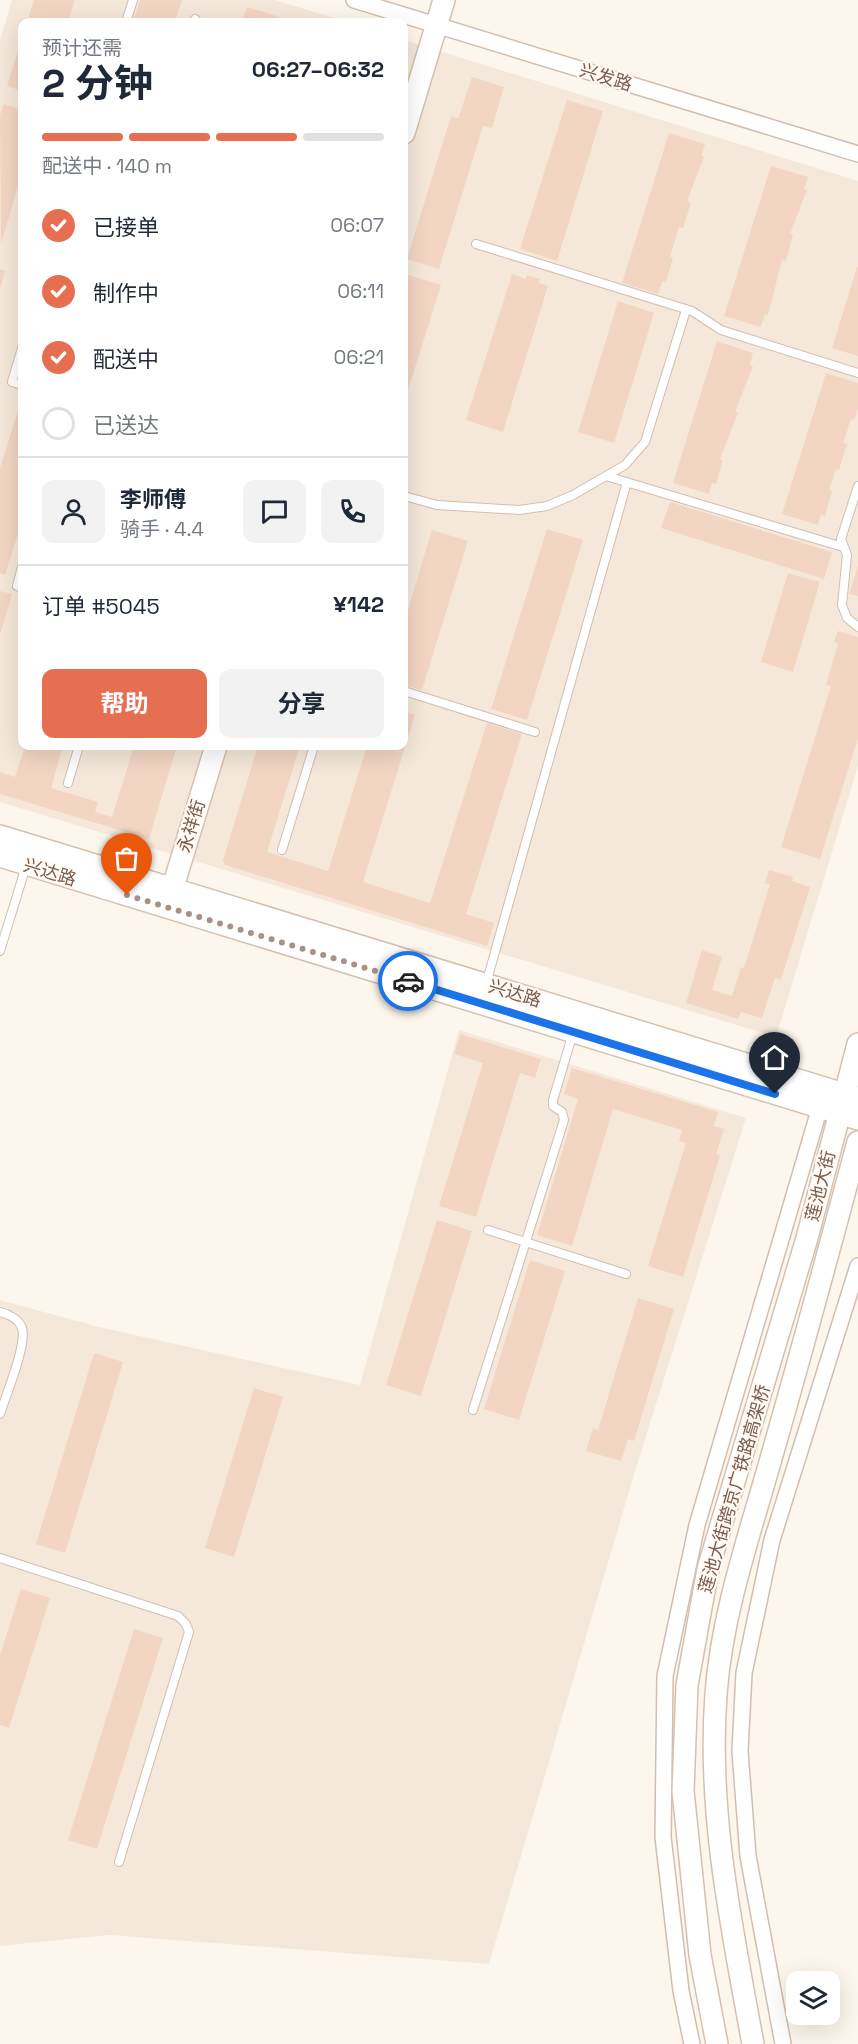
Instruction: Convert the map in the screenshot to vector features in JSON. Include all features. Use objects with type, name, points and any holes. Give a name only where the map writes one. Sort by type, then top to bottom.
[{"type":"main road","points":[[408,120],[444,0]]},
{"type":"main road","name":"永祥街","points":[[169,898],[215,750]]},
{"type":"main road","name":"兴达路","points":[[0,836],[169,898],[573,1032],[844,1106]]},
{"type":"main road","name":"兴达路","points":[[0,856],[27,865],[169,898],[486,985],[844,1106]]},
{"type":"main road","name":"莲池大街","points":[[781,1328],[844,1106],[858,1044]]},
{"type":"main road","name":"莲池大街","points":[[805,1341],[858,1142]]},
{"type":"main road","name":"莲池大街跨京广铁路高架桥","points":[[717,2044],[700,1955],[683,1791],[687,1685],[708,1569],[781,1328]]},
{"type":"main road","name":"莲池大街跨京广铁路高架桥","points":[[753,2044],[724,1891],[714,1765],[716,1693],[729,1608],[805,1341]]},
{"type":"street","name":"兴发路","points":[[354,0],[858,154]]},
{"type":"street","points":[[692,2044],[681,1991],[663,1837],[665,1676],[697,1525],[844,1106]]},
{"type":"street","points":[[783,2044],[748,1856],[740,1750],[744,1672],[772,1540],[858,1266]]},
{"type":"lane","points":[[127,18],[133,0]]},
{"type":"lane","points":[[477,244],[686,310],[721,330],[858,373]]},
{"type":"lane","points":[[408,497],[437,505],[519,510],[547,506],[573,495],[625,465],[645,442],[686,310]]},
{"type":"lane","points":[[18,362],[12,382],[18,384]]},
{"type":"lane","points":[[606,476],[843,547]]},
{"type":"lane","points":[[486,985],[627,482]]},
{"type":"lane","points":[[858,486],[842,539],[847,555],[842,605],[847,618],[858,627]]},
{"type":"lane","points":[[408,692],[535,732]]},
{"type":"lane","points":[[68,783],[78,750]]},
{"type":"lane","points":[[282,850],[313,750]]},
{"type":"lane","points":[[0,951],[27,865]]},
{"type":"lane","points":[[472,1410],[564,1120],[562,1112],[553,1106],[552,1100],[573,1032]]},
{"type":"lane","points":[[488,1230],[626,1274]]},
{"type":"lane","points":[[0,1312],[16,1320],[22,1329],[21,1345],[0,1414]]},
{"type":"lane","points":[[0,1558],[178,1616],[186,1624],[189,1632],[119,1862]]},
{"type":"shaded area","points":[[12,0],[275,0],[334,18],[18,18],[18,750],[408,750],[408,41],[858,181],[858,766],[776,1037],[0,802],[0,40]]},
{"type":"shaded area","points":[[459,1030],[746,1118],[636,1468],[489,1964],[109,1935],[0,1946],[0,1300],[99,1327],[360,1385]]},
{"type":"building","points":[[34,0],[75,0],[69,18],[28,18]]},
{"type":"building","points":[[140,0],[182,0],[176,18],[134,18]]},
{"type":"building","points":[[247,7],[283,18],[243,18]]},
{"type":"building","points":[[18,51],[18,90],[7,86]]},
{"type":"building","points":[[472,77],[504,87],[492,128],[483,126],[439,269],[408,259],[408,256],[451,116],[458,119]]},
{"type":"building","points":[[567,100],[603,111],[557,261],[520,249]]},
{"type":"building","points":[[4,104],[18,109],[18,186],[1,244],[0,115]]},
{"type":"building","points":[[669,133],[705,144],[701,156],[704,157],[687,201],[691,203],[683,228],[679,227],[670,257],[673,258],[666,282],[662,281],[658,294],[622,283]]},
{"type":"building","points":[[771,166],[808,177],[804,189],[807,190],[790,234],[793,235],[786,261],[782,260],[768,315],[765,314],[761,327],[724,316]]},
{"type":"building","points":[[858,267],[858,356],[832,348]]},
{"type":"building","points":[[0,269],[5,271],[1,286],[0,286]]},
{"type":"building","points":[[512,274],[526,279],[527,275],[540,279],[539,283],[548,286],[503,432],[466,420]]},
{"type":"building","points":[[408,275],[441,285],[408,390]]},
{"type":"building","points":[[618,301],[654,313],[614,443],[578,432]]},
{"type":"building","points":[[717,341],[753,353],[750,365],[753,366],[720,459],[723,460],[716,484],[712,483],[709,494],[673,483]]},
{"type":"building","points":[[826,373],[858,383],[858,408],[854,420],[851,419],[843,443],[847,444],[839,470],[836,469],[829,490],[832,491],[825,516],[821,515],[818,525],[782,514]]},
{"type":"building","points":[[18,411],[18,534],[5,575],[0,573],[0,468]]},
{"type":"building","points":[[670,502],[832,552],[824,579],[661,528]]},
{"type":"building","points":[[547,529],[583,540],[527,720],[491,709]]},
{"type":"building","points":[[432,530],[468,541],[422,690],[408,686],[408,610]]},
{"type":"building","points":[[858,566],[858,596],[849,594]]},
{"type":"building","points":[[788,573],[820,582],[793,672],[761,662]]},
{"type":"building","points":[[0,591],[12,594],[1,632],[0,632]]},
{"type":"building","points":[[838,631],[858,637],[858,738],[820,859],[781,847],[831,686],[826,685],[838,643],[834,642]]},
{"type":"building","points":[[408,712],[415,715],[408,737]]},
{"type":"building","points":[[487,723],[522,734],[466,914],[494,923],[487,946],[225,865],[223,860],[257,750],[299,750],[267,852],[328,871],[366,750],[404,750],[363,882],[430,903]]},
{"type":"building","points":[[24,750],[62,750],[51,788],[98,802],[95,812],[112,817],[133,750],[176,750],[149,839],[0,794],[0,772],[15,777]]},
{"type":"building","points":[[769,870],[793,877],[792,881],[810,887],[781,980],[775,978],[762,1018],[741,1012],[738,1019],[686,1003],[702,950],[722,957],[712,990],[732,996],[741,967],[744,968],[770,884],[765,883]]},
{"type":"building","points":[[460,1034],[541,1059],[535,1078],[520,1073],[476,1217],[439,1206],[483,1063],[454,1054]]},
{"type":"building","points":[[572,1068],[718,1112],[714,1126],[724,1129],[716,1154],[720,1155],[683,1277],[648,1266],[686,1143],[679,1141],[682,1130],[613,1109],[572,1246],[537,1235],[578,1099],[564,1094]]},
{"type":"building","points":[[437,1220],[472,1231],[421,1396],[386,1385]]},
{"type":"building","points":[[530,1260],[565,1271],[519,1420],[484,1409]]},
{"type":"building","points":[[638,1298],[674,1309],[634,1441],[628,1439],[621,1461],[586,1451],[593,1428],[598,1430]]},
{"type":"building","points":[[94,1353],[123,1362],[65,1553],[36,1544]]},
{"type":"building","points":[[254,1388],[283,1397],[234,1557],[205,1548]]},
{"type":"building","points":[[21,1589],[50,1598],[9,1728],[0,1725],[0,1655]]},
{"type":"building","points":[[134,1629],[163,1638],[97,1849],[68,1840]]},
{"type":"way so far","points":[[127,895],[408,981]]},
{"type":"route","points":[[408,981],[775,1094]]}]
